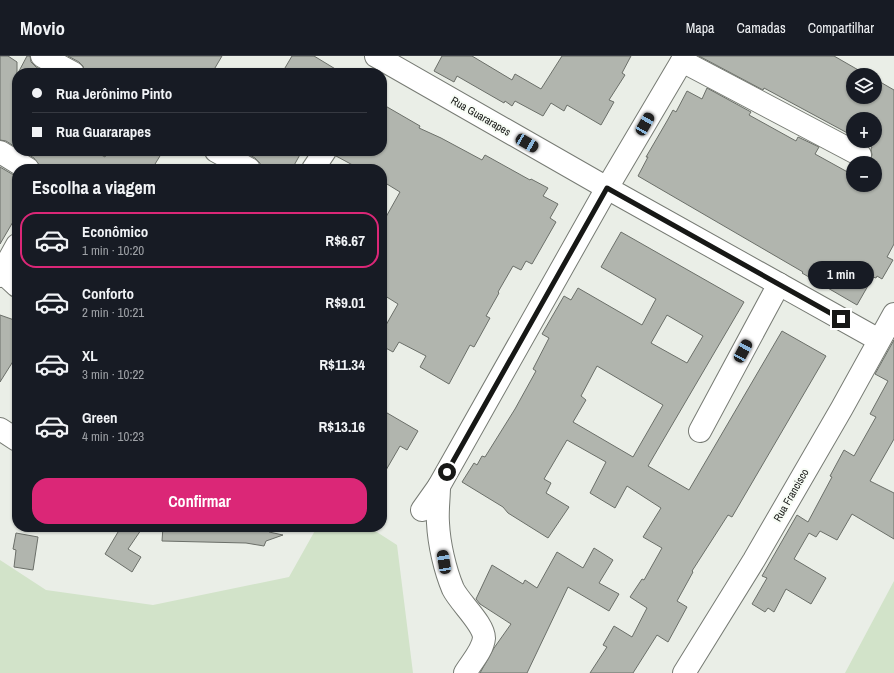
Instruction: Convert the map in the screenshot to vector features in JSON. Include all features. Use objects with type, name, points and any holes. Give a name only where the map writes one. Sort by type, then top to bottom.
[{"type":"street","points":[[42,56],[64,68]]},
{"type":"street","points":[[422,510],[439,486],[607,188],[684,58],[860,155]]},
{"type":"street","name":"Rua Guararapes","points":[[376,63],[385,68]]},
{"type":"street","name":"Rua Guararapes","points":[[387,69],[607,188],[879,340]]},
{"type":"street","points":[[0,152],[20,164]]},
{"type":"street","points":[[225,156],[239,164]]},
{"type":"street","points":[[6,278],[12,261]]},
{"type":"street","points":[[700,431],[779,284]]},
{"type":"street","name":"Rua Francisco","points":[[684,673],[754,560],[842,408],[894,314]]},
{"type":"street","points":[[0,429],[12,437]]},
{"type":"street","points":[[439,486],[438,523],[444,562],[454,590],[481,627],[484,637],[482,646],[465,673]]},
{"type":"green space","points":[[314,532],[377,532],[397,545],[413,673],[0,673],[0,560],[46,590],[153,605],[289,577]]},
{"type":"green space","points":[[894,581],[894,673],[845,673]]},
{"type":"building","points":[[0,56],[8,56],[17,62],[17,68],[12,68],[12,145],[6,141],[0,140]]},
{"type":"building","points":[[27,56],[30,56],[31,62],[38,68],[21,68]]},
{"type":"building","points":[[68,56],[222,56],[215,68],[84,68],[79,62]]},
{"type":"building","points":[[292,56],[314,56],[334,68],[285,68]]},
{"type":"building","points":[[442,56],[472,56],[512,80],[515,74],[541,89],[562,56],[631,56],[622,73],[625,75],[609,100],[614,102],[601,125],[567,105],[564,111],[551,103],[543,116],[515,101],[512,106],[505,101],[504,103],[457,76],[454,82],[434,71]]},
{"type":"building","points":[[699,56],[834,56],[855,68],[846,68],[846,104],[882,104],[882,83],[894,90],[894,244],[887,257],[893,260],[882,279],[877,276],[876,278],[873,277],[857,305],[638,176],[648,157],[646,157],[673,110],[676,112],[687,91],[702,99],[707,88],[751,112],[749,115],[796,141],[798,137],[819,147],[815,154],[846,171],[846,192],[882,192],[882,156],[872,156],[871,149],[882,148],[882,112],[846,112],[846,132],[764,88],[763,90]]},
{"type":"building","points":[[387,107],[420,126],[419,128],[482,160],[485,155],[530,180],[531,179],[548,188],[543,196],[558,204],[550,218],[556,222],[532,264],[526,261],[521,270],[513,266],[486,316],[490,318],[474,347],[470,345],[449,384],[420,367],[426,356],[399,342],[393,352],[387,349],[387,323],[398,304],[387,297],[387,215],[400,192],[387,184],[387,164],[351,164],[336,156],[387,156]]},
{"type":"building","points":[[31,156],[160,156],[155,164],[38,164]]},
{"type":"building","points":[[251,156],[299,156],[295,164],[260,164]]},
{"type":"building","points":[[0,167],[12,174],[12,224],[0,244]]},
{"type":"building","points":[[621,232],[744,302],[648,466],[689,490],[782,331],[826,356],[732,517],[728,515],[692,571],[693,572],[677,601],[687,607],[668,642],[657,635],[633,673],[590,673],[607,647],[603,645],[614,626],[632,637],[647,608],[630,597],[642,579],[644,580],[662,548],[643,537],[661,508],[627,486],[615,508],[590,493],[606,462],[567,440],[544,479],[551,483],[546,493],[569,507],[548,538],[508,513],[503,507],[462,482],[474,463],[477,465],[482,456],[485,457],[515,409],[536,371],[533,369],[549,338],[542,334],[564,296],[571,300],[578,288],[642,325],[656,299],[601,267]],"holes":[[[667,315],[703,336],[687,363],[651,343]],[[597,366],[663,405],[633,457],[573,422],[586,400],[581,396]]]},
{"type":"building","points":[[0,315],[12,319],[12,363],[0,382]]},
{"type":"building","points":[[894,340],[894,439],[870,481],[894,493],[894,539],[852,514],[837,540],[820,531],[816,537],[809,533],[794,559],[826,578],[811,604],[786,589],[774,612],[768,608],[765,612],[752,604],[767,578],[762,576],[797,515],[808,522],[832,477],[830,476],[844,450],[854,456],[876,417],[870,414],[888,381],[875,374]]},
{"type":"building","points":[[387,413],[418,431],[407,450],[400,446],[387,468]]},
{"type":"building","points":[[118,532],[140,532],[128,549],[141,557],[132,572],[105,554]]},
{"type":"building","points":[[163,532],[269,532],[283,535],[266,541],[264,546],[246,543],[162,541]]},
{"type":"building","points":[[16,533],[38,537],[33,570],[14,567],[16,550],[13,549]]},
{"type":"building","points":[[594,548],[613,560],[599,583],[619,594],[609,611],[568,587],[527,673],[480,673],[494,648],[511,624],[480,604],[476,599],[492,565],[523,584],[525,580],[537,588],[557,552],[583,568]]},
{"type":"route","points":[[447,472],[607,188],[841,319]]}]
